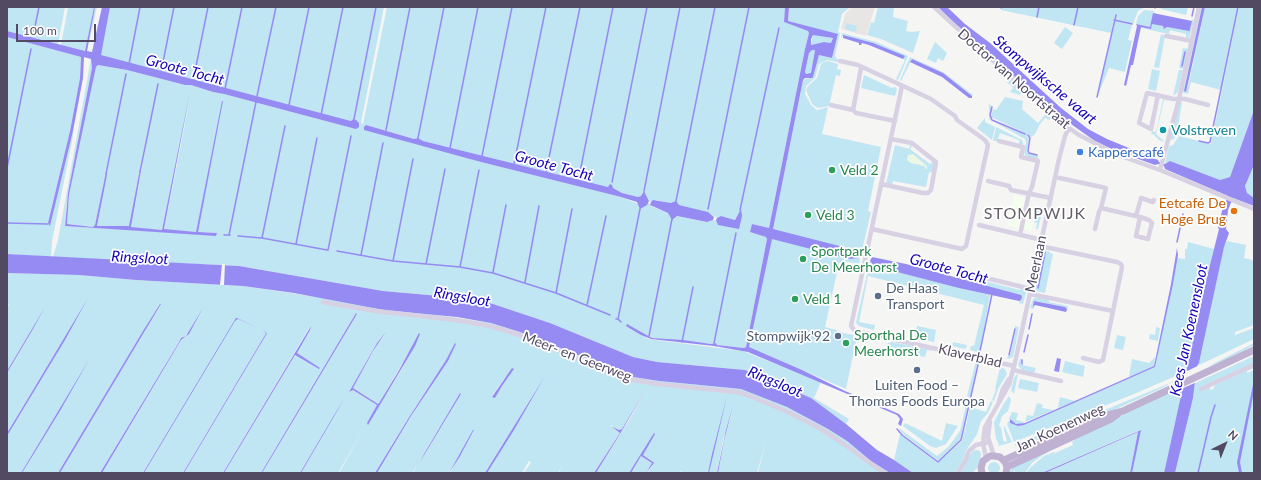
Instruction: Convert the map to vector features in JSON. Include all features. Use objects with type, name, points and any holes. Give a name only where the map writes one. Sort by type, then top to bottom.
[{"type":"main road","name":"Jan Koenenweg","points":[[1006,467],[1094,421],[1123,411],[1254,350]]},
{"type":"main road","points":[[975,473],[982,471],[982,465],[986,458],[994,456],[1000,457],[1006,467]]},
{"type":"street","name":"Doctor van Noortstraat","points":[[934,7],[1069,128],[1080,135],[1118,155],[1162,166],[1229,199],[1254,209]]},
{"type":"street","points":[[1162,166],[1179,99],[1199,7]]},
{"type":"street","points":[[1166,36],[1192,41]]},
{"type":"street","points":[[840,61],[858,65],[861,68],[902,86],[934,101],[985,140],[988,145],[966,246],[962,249],[872,229],[902,86]]},
{"type":"street","points":[[853,110],[861,68]]},
{"type":"street","points":[[1158,95],[1151,129],[1139,123],[1147,93],[1158,95],[1179,99],[1208,105]]},
{"type":"street","points":[[830,106],[853,110],[856,113],[894,121]]},
{"type":"street","name":"Meerlaan","points":[[986,458],[983,444],[985,427],[998,404],[1003,389],[1014,368],[1055,177],[1064,141],[1069,128]]},
{"type":"street","points":[[881,184],[928,193],[931,190],[936,162],[912,143],[891,139]]},
{"type":"street","points":[[999,141],[1023,147],[1021,157],[1039,161],[1029,193],[1020,235]]},
{"type":"street","points":[[1055,177],[1106,188],[1095,229]]},
{"type":"street","points":[[988,181],[1008,186],[1011,190],[1051,198]]},
{"type":"street","points":[[1101,208],[1138,216],[1150,220],[1152,223],[1148,239],[1136,236],[1138,216],[1141,198],[1153,202],[1154,200]]},
{"type":"street","points":[[979,225],[1042,240]]},
{"type":"street","name":"Klaverblad","points":[[872,229],[851,326],[855,331],[1014,368],[1061,381]]},
{"type":"street","points":[[1040,246],[1121,264],[1122,267],[1103,360],[1099,362],[1083,358]]},
{"type":"street","points":[[970,274],[1030,291],[1113,311]]},
{"type":"street","name":"Meer- en Geerweg","points":[[323,302],[376,312],[456,320],[490,326],[527,337],[622,377],[658,384],[745,394],[788,412],[821,429],[884,473]]},
{"type":"street","points":[[1201,389],[1254,365]]},
{"type":"street","name":"Meerlaan","points":[[991,418],[988,432],[989,442],[994,456]]},
{"type":"street","points":[[958,473],[969,451],[976,445],[989,442]]},
{"type":"shaded area","points":[[7,7],[65,7],[58,44],[7,31]]},
{"type":"shaded area","points":[[68,7],[94,7],[85,51],[61,45]]},
{"type":"shaded area","points":[[95,7],[97,7],[87,51],[87,45]]},
{"type":"shaded area","points":[[110,7],[384,7],[361,123],[363,124],[387,7],[785,7],[784,22],[809,31],[809,33],[769,228],[752,224],[750,232],[767,237],[767,239],[746,347],[652,338],[627,324],[648,339],[743,351],[821,382],[814,398],[849,419],[846,424],[811,398],[745,370],[657,362],[633,357],[550,323],[493,304],[462,298],[383,291],[239,266],[53,257],[58,240],[91,59],[92,68],[66,207],[65,226],[216,235],[217,233],[197,232],[223,101],[196,232],[164,230],[191,93],[162,230],[131,228],[149,130],[129,227],[97,227],[115,131],[94,227],[67,224],[69,195],[96,67],[98,65],[127,70],[185,85],[191,85],[352,128],[357,128],[359,126],[359,123],[353,119],[351,121],[100,55]],"holes":[[[366,125],[414,139],[418,138],[422,141],[608,187],[610,186],[622,193],[638,197],[641,196],[644,191],[651,202],[656,200],[708,212],[717,218],[721,216],[735,220],[738,214],[738,228],[719,225],[716,220],[707,222],[671,215],[653,207],[648,203],[644,206],[621,197],[481,162]]]},
{"type":"shaded area","name":"Sportpark De Meerhorst","points":[[789,7],[850,7],[842,14],[838,32],[840,33],[835,56],[839,61],[827,60],[819,64],[815,78],[806,86],[805,94],[811,105],[817,110],[828,107],[822,134],[881,147],[868,211],[871,212],[861,255],[841,257],[850,259],[860,258],[859,264],[843,261],[839,263],[825,327],[854,335],[853,340],[856,341],[846,389],[749,347],[803,80],[813,77],[819,55],[832,58],[838,35],[788,21]]},
{"type":"shaded area","points":[[852,7],[875,7],[866,36],[841,29],[845,14]]},
{"type":"shaded area","points":[[878,7],[894,7],[893,17],[908,21],[906,31],[920,31],[913,53],[881,39],[867,35],[871,22],[874,23]]},
{"type":"shaded area","points":[[1001,7],[1154,8],[1144,8],[1138,11],[1133,24],[1115,20],[1115,14],[1111,33],[1001,10]]},
{"type":"shaded area","points":[[1161,7],[1188,7],[1186,15],[1161,9]]},
{"type":"shaded area","points":[[1201,7],[1184,91],[1186,92],[1205,7],[1238,7],[1221,90],[1191,82],[1188,94],[1184,93],[1182,90]]},
{"type":"shaded area","points":[[1239,7],[1254,7],[1254,110],[1230,177],[1220,180],[1170,161],[1165,164],[1169,146],[1173,145],[1179,136],[1211,144]]},
{"type":"shaded area","points":[[1144,10],[1154,11],[1150,27],[1136,24],[1138,16]]},
{"type":"shaded area","points":[[1192,19],[1194,21],[1189,38],[1186,38],[1186,34],[1170,30],[1169,34],[1141,28],[1151,29],[1152,23],[1163,26],[1165,29],[1167,27],[1189,31],[1189,33]]},
{"type":"shaded area","points":[[1115,21],[1132,25],[1128,40],[1132,41],[1125,72],[1109,68],[1098,95]]},
{"type":"shaded area","points":[[846,23],[857,26],[855,32],[845,29]]},
{"type":"shaded area","points":[[1065,27],[1073,33],[1062,49],[1054,43]]},
{"type":"shaded area","points":[[842,33],[876,42],[908,56],[898,80],[896,79],[905,60],[903,59],[904,58],[843,35],[841,39]]},
{"type":"shaded area","points":[[813,34],[833,38],[831,43],[824,42],[811,45]]},
{"type":"shaded area","points":[[1161,34],[1165,36],[1159,68],[1154,67]]},
{"type":"shaded area","points":[[7,37],[81,57],[80,78],[70,131],[48,223],[50,225],[73,131],[52,241],[51,257],[7,254]]},
{"type":"shaded area","points":[[935,42],[947,53],[943,61],[938,58],[936,63],[927,59]]},
{"type":"shaded area","points":[[1183,48],[1189,49],[1184,69],[1179,68]]},
{"type":"shaded area","points":[[812,50],[815,50],[811,73],[806,74],[809,53]]},
{"type":"shaded area","points":[[910,57],[943,72],[973,95],[972,96],[943,73],[912,59],[901,81],[900,80]]},
{"type":"shaded area","points":[[828,61],[838,64],[837,69],[841,70],[840,76],[836,75],[829,106],[818,108],[812,104],[806,90],[808,86],[817,78],[821,64]]},
{"type":"shaded area","points":[[1152,69],[1160,71],[1156,91],[1148,89]]},
{"type":"shaded area","points":[[1179,70],[1183,70],[1178,92],[1173,96]]},
{"type":"shaded area","points":[[864,75],[892,88],[895,87],[897,89],[895,96],[861,88]]},
{"type":"shaded area","points":[[1009,79],[1025,92],[1020,95],[1010,92],[1013,88],[1007,82]]},
{"type":"shaded area","points":[[1005,97],[1023,101],[1022,109],[1038,123],[1047,113],[1052,117],[1050,120],[1045,118],[1035,134],[1031,137],[1028,134],[1027,136],[1029,139],[1027,152],[1038,156],[1038,159],[1027,157],[1024,153],[1026,142],[1025,139],[989,119],[989,104],[992,106],[990,118],[993,121],[1025,135],[1025,133],[991,117],[993,109],[996,110]]},
{"type":"shaded area","points":[[1163,99],[1175,102],[1164,100],[1156,134],[1165,142],[1159,140],[1151,133],[1152,131],[1156,132]]},
{"type":"shaded area","points":[[1179,101],[1182,102],[1177,133],[1174,139],[1170,140]]},
{"type":"shaded area","points":[[985,118],[985,122],[995,127],[992,140],[977,128]]},
{"type":"shaded area","points":[[996,127],[1022,140],[1023,145],[1019,144],[1019,140],[1000,133],[997,141],[993,141]]},
{"type":"shaded area","points":[[895,145],[909,149],[910,145],[913,145],[910,149],[930,164],[933,161],[934,162],[933,173],[929,172],[926,187],[893,181],[892,185],[886,184]]},
{"type":"shaded area","points":[[1254,165],[1254,198],[1247,193],[1245,186]]},
{"type":"shaded area","points":[[1014,195],[1029,199],[1025,219],[1034,222],[1031,231],[1008,225]]},
{"type":"shaded area","points":[[1039,206],[1043,207],[1038,229],[1036,229],[1037,223],[1034,222]]},
{"type":"shaded area","points":[[1227,241],[1246,245],[1244,258],[1254,262],[1254,325],[1235,332],[1235,335],[1254,328],[1254,339],[1197,366],[1199,363],[1224,246]]},
{"type":"shaded area","points":[[1188,242],[1214,249],[1187,371],[1014,442],[1007,424],[1009,420],[1010,423],[1018,426],[1024,425],[1155,367],[1177,258],[1185,259],[1185,249],[1187,249]]},
{"type":"shaded area","points":[[1044,250],[1053,254],[1045,293],[1036,291],[1035,289]]},
{"type":"shaded area","points":[[870,261],[874,266],[990,295],[980,350],[981,353],[970,350],[971,346],[974,346],[984,305],[868,276],[859,322],[875,325],[874,330],[859,326],[856,323]]},
{"type":"shaded area","points":[[961,268],[962,272],[969,275],[969,277],[1020,290],[1024,289],[1026,293],[1023,304],[1019,303],[1021,300],[1020,295],[958,278]]},
{"type":"shaded area","points":[[7,273],[79,275],[243,286],[491,323],[520,332],[633,377],[741,389],[787,407],[828,429],[847,441],[871,461],[890,473],[758,473],[766,440],[757,473],[718,473],[724,441],[734,406],[723,440],[717,473],[709,473],[710,467],[708,473],[682,473],[682,471],[677,473],[647,473],[654,463],[643,455],[646,449],[629,473],[596,473],[631,417],[648,386],[622,429],[619,430],[611,425],[620,433],[594,473],[559,473],[562,466],[558,473],[524,473],[531,462],[529,461],[522,473],[487,473],[545,376],[485,473],[450,473],[474,430],[449,473],[413,473],[418,464],[412,473],[377,473],[411,416],[448,361],[456,343],[375,473],[339,473],[363,430],[338,473],[301,473],[346,396],[300,473],[262,473],[357,314],[356,313],[261,473],[224,473],[295,355],[319,369],[320,368],[296,353],[311,327],[223,473],[184,473],[266,335],[267,333],[262,331],[266,333],[265,335],[183,473],[144,473],[221,344],[143,473],[102,473],[181,340],[186,337],[204,309],[186,336],[181,338],[100,473],[60,473],[160,304],[58,473],[22,473],[90,358],[21,473],[7,473],[7,436],[88,298],[7,433],[7,373],[45,308],[7,371],[7,308],[10,303],[7,306]],"holes":[[[386,333],[373,351],[353,388],[378,404],[420,333],[402,369],[368,424],[377,405],[353,390],[349,392],[377,343]],[[514,369],[495,398],[492,396],[503,380]],[[460,393],[461,394],[420,462],[424,454]]]},
{"type":"shaded area","points":[[1037,297],[1049,300],[1049,302],[1068,306],[1067,312],[1065,307],[1036,301],[1034,309],[1030,308],[1033,299]]},
{"type":"shaded area","points":[[917,326],[936,330],[934,342],[915,338]]},
{"type":"shaded area","points":[[1015,326],[1019,327],[1013,357],[1007,359],[1008,356],[1010,356],[1016,329]]},
{"type":"shaded area","points":[[1156,327],[1160,328],[1158,341],[1149,339],[1150,334],[1155,335]]},
{"type":"shaded area","points":[[1117,335],[1126,337],[1123,350],[1114,348]]},
{"type":"shaded area","points":[[892,342],[931,350],[931,351],[927,350],[925,357],[899,352],[900,349],[886,346],[888,343]]},
{"type":"shaded area","points":[[953,342],[967,345],[966,348],[952,346]]},
{"type":"shaded area","points":[[1254,343],[1254,345],[1228,359],[1207,367]]},
{"type":"shaded area","points":[[1254,356],[1254,364],[1209,387],[1211,390],[1215,385],[1254,367],[1247,371],[1247,373],[1254,370],[1254,473],[1175,473],[1193,398],[1195,383]]},
{"type":"shaded area","points":[[1155,357],[1154,366],[1129,377],[1132,359],[1149,363]]},
{"type":"shaded area","points":[[1020,359],[1022,359],[1022,365],[1036,368],[1034,373],[1022,370],[1018,365]]},
{"type":"shaded area","points":[[976,361],[979,362],[979,365],[977,365],[970,397],[967,396]]},
{"type":"shaded area","points":[[1065,361],[1085,366],[1083,377],[1062,372]]},
{"type":"shaded area","points":[[1000,367],[1005,369],[1007,374],[998,389],[994,401],[992,400],[996,389]]},
{"type":"shaded area","points":[[1018,374],[1014,394],[1011,390],[1014,378]]},
{"type":"shaded area","points":[[1020,379],[1039,383],[1037,392],[1018,388]]},
{"type":"shaded area","points":[[1175,381],[1074,428],[1028,443],[1027,441],[1015,446],[1015,444],[1095,414]]},
{"type":"shaded area","points":[[1183,388],[1164,473],[1132,473],[1140,430],[1042,473],[1026,473],[1044,456],[1073,445],[1072,442],[1079,437],[1172,391],[1172,393]]},
{"type":"shaded area","points":[[1009,396],[1011,400],[1008,411],[1002,416],[999,426],[1001,427],[1003,440],[1005,442],[1007,441],[1004,425],[1012,442],[999,446],[996,439],[994,422]]},
{"type":"shaded area","points":[[1060,397],[1075,401],[1058,408]]},
{"type":"shaded area","points":[[967,401],[969,401],[960,440],[938,461],[903,434],[899,429],[937,456],[949,446],[960,431]]},
{"type":"shaded area","points":[[991,401],[993,402],[988,413],[981,421],[977,434],[967,449],[961,464],[955,473],[913,473],[894,460],[900,434],[938,463],[962,441],[970,407],[986,412]]},
{"type":"shaded area","points":[[1037,403],[1043,405],[1042,408],[1054,410],[1025,422],[1027,415],[1033,416]]},
{"type":"shaded area","points":[[1012,412],[1018,413],[1016,420],[1025,422],[1016,424],[1009,419]]},
{"type":"shaded area","points":[[905,423],[942,441],[946,423],[958,426],[946,444],[936,448],[930,446],[903,426]]},
{"type":"shaded area","points":[[1138,432],[1130,473],[1045,473],[1116,442]]},
{"type":"shaded area","points":[[976,450],[980,451],[981,454],[977,468],[972,473],[961,473],[969,456]]},
{"type":"shaded area","points":[[1049,452],[1032,463],[1025,473],[1016,473],[1014,470],[1014,473],[1009,473],[1013,467],[1038,455]]},
{"type":"shaded area","points":[[641,456],[652,463],[646,473],[631,473]]},
{"type":"shaded area","points":[[992,462],[996,462],[1000,468],[996,474],[992,474],[988,470],[988,466]]},
{"type":"sand","points":[[913,154],[927,166],[927,170],[924,166],[908,161],[908,155]]},
{"type":"water","points":[[94,7],[87,51],[92,52],[102,7],[110,7],[101,55],[351,121],[353,119],[359,123],[359,127],[356,129],[191,85],[185,85],[127,70],[98,65],[96,67],[69,195],[67,224],[93,227],[95,225],[106,172],[107,175],[97,226],[129,226],[140,169],[141,171],[131,227],[162,230],[190,92],[164,229],[196,232],[223,101],[198,232],[217,233],[216,236],[65,226],[68,193],[92,68],[91,59],[84,57],[83,78],[73,131],[50,226],[48,223],[70,131],[80,78],[81,57],[7,37],[7,31],[85,51]]},
{"type":"water","points":[[785,7],[789,7],[788,21],[838,34],[832,58],[819,55],[813,77],[805,78],[803,80],[773,229],[855,250],[860,255],[859,258],[850,259],[772,239],[749,347],[899,414],[903,419],[901,426],[898,424],[900,419],[897,415],[748,352],[714,346],[651,339],[626,326],[627,324],[652,338],[746,347],[767,239],[766,237],[750,232],[752,224],[769,228],[809,33],[808,31],[784,22]],"holes":[[[813,35],[833,38],[831,43],[824,42],[811,45]],[[812,50],[815,50],[811,73],[806,74],[805,72],[809,53]]]},
{"type":"water","points":[[938,7],[947,7],[965,24],[990,43],[1061,108],[1088,129],[1107,139],[1165,164],[1170,161],[1220,180],[1230,177],[1254,110],[1254,165],[1245,186],[1247,193],[1254,198],[1254,206],[1233,198],[1228,210],[1226,229],[1229,233],[1224,247],[1199,363],[1197,366],[1193,398],[1175,473],[1164,473],[1218,228],[1222,211],[1228,196],[1165,169],[1164,166],[1158,164],[1155,165],[1116,151],[1095,141],[1061,117],[960,29]]},
{"type":"water","points":[[1202,7],[1205,7],[1186,92],[1184,91]]},
{"type":"water","points":[[1153,13],[1192,21],[1189,33],[1189,31],[1167,27],[1164,29],[1163,26],[1152,24],[1151,29],[1141,27],[1133,65],[1131,65],[1126,86],[1124,85],[1137,26],[1136,24],[1150,27]]},
{"type":"water","points":[[843,35],[873,43],[905,56],[903,59],[869,45],[862,43],[859,45],[859,43],[843,38]]},
{"type":"water","points":[[912,59],[943,73],[972,96],[972,98],[969,98],[942,77],[910,62]]},
{"type":"water","points":[[366,125],[414,139],[418,138],[423,141],[608,187],[610,184],[613,188],[622,193],[638,197],[641,196],[644,191],[649,201],[647,205],[640,209],[637,202],[621,197],[481,162],[364,130]]},
{"type":"water","points":[[653,200],[671,203],[676,201],[679,205],[708,212],[714,217],[713,220],[707,222],[677,216],[672,220],[668,213],[650,205]]},
{"type":"water","points":[[741,209],[742,216],[739,229],[718,225],[716,220],[717,218],[721,216],[735,220]]},
{"type":"water","points":[[1177,248],[1178,255],[1173,284],[1155,367],[1024,425],[1018,426],[1010,423],[1010,419],[1016,424],[1025,423],[1154,366]]},
{"type":"water","name":"Ringsloot","points":[[7,254],[239,266],[383,291],[462,298],[493,304],[550,323],[633,357],[657,362],[745,370],[773,381],[811,398],[846,424],[877,450],[913,473],[890,473],[871,461],[847,441],[828,429],[787,407],[741,389],[633,377],[520,332],[491,323],[457,317],[384,310],[294,293],[243,286],[79,275],[7,273]]},
{"type":"water","points":[[872,257],[906,264],[1021,295],[1022,297],[1019,301],[959,288],[874,266],[870,261]]},
{"type":"water","points":[[88,298],[65,340],[7,436],[7,433]]},
{"type":"water","points":[[1034,301],[1065,307],[1067,309],[1066,312],[1035,305],[1033,307]]},
{"type":"water","points":[[161,304],[60,473],[58,473],[143,331]]},
{"type":"water","points":[[45,307],[33,329],[7,373],[7,371]]},
{"type":"water","points":[[203,308],[189,334],[181,340],[102,473],[100,473],[181,338],[186,336]]},
{"type":"water","points":[[356,313],[357,314],[261,473]]},
{"type":"water","points":[[236,318],[258,328],[238,319],[235,321],[143,473]]},
{"type":"water","points":[[311,326],[297,353],[320,368],[319,369],[295,355],[223,473]]},
{"type":"water","points":[[262,330],[267,333],[266,335],[183,473],[265,335],[266,333]]},
{"type":"water","points":[[386,332],[373,351],[353,388],[378,404],[398,372],[419,333],[420,334],[415,346],[368,425],[367,423],[377,405],[353,390],[349,392],[377,343]]},
{"type":"water","points":[[455,343],[456,344],[448,361],[411,416],[377,473],[375,473],[446,360]]},
{"type":"water","points":[[90,358],[60,411],[21,473]]},
{"type":"water","points":[[1057,358],[1061,359],[1059,372],[1054,371]]},
{"type":"water","points":[[512,368],[514,369],[495,398],[492,397]]},
{"type":"water","points":[[545,376],[514,430],[487,473],[485,473]]},
{"type":"water","points":[[1254,380],[1254,391],[1240,462],[1242,473],[1239,473],[1237,462]]},
{"type":"water","points":[[648,386],[620,434],[596,473],[594,473],[620,433],[611,426],[619,430],[622,429]]},
{"type":"water","points":[[460,393],[461,394],[420,462],[424,454]]},
{"type":"water","points":[[346,396],[301,473],[300,473],[333,417]]},
{"type":"water","points":[[727,396],[709,473],[708,473],[712,454]]},
{"type":"water","points":[[733,406],[718,473],[717,473],[726,430]]},
{"type":"water","points":[[473,430],[459,458],[449,473]]},
{"type":"water","points":[[1141,430],[1132,473],[1130,473],[1138,432],[1042,473]]},
{"type":"water","points":[[654,433],[655,434],[643,455],[656,464],[654,463],[646,473],[652,463],[641,456],[631,473],[629,473]]},
{"type":"pier","points":[[222,264],[225,264],[224,285],[220,285]]},
{"type":"pier","points":[[1200,365],[1197,382],[1181,389],[1185,372]]},
{"type":"waterway","points":[[34,31],[39,7]]},
{"type":"waterway","points":[[129,64],[140,7]]},
{"type":"waterway","name":"Groote Tocht","points":[[161,72],[174,7]]},
{"type":"waterway","name":"Groote Tocht","points":[[193,81],[208,7]]},
{"type":"waterway","name":"Groote Tocht","points":[[225,89],[242,7]]},
{"type":"waterway","points":[[257,96],[276,7]]},
{"type":"waterway","points":[[289,105],[309,7]]},
{"type":"waterway","points":[[321,115],[343,7]]},
{"type":"waterway","points":[[354,119],[376,7]]},
{"type":"waterway","points":[[386,130],[410,7]]},
{"type":"waterway","points":[[418,138],[444,7]]},
{"type":"waterway","points":[[450,148],[478,7]]},
{"type":"waterway","points":[[482,156],[512,7]]},
{"type":"waterway","name":"Groote Tocht","points":[[514,164],[546,7]]},
{"type":"waterway","name":"Groote Tocht","points":[[546,172],[580,7]]},
{"type":"waterway","name":"Groote Tocht","points":[[578,182],[613,7]]},
{"type":"waterway","points":[[612,182],[647,7]]},
{"type":"waterway","points":[[644,191],[680,7]]},
{"type":"waterway","points":[[676,201],[715,7]]},
{"type":"waterway","points":[[708,209],[749,7]]},
{"type":"waterway","points":[[1037,17],[1039,7]]},
{"type":"waterway","points":[[1074,25],[1078,7]]},
{"type":"waterway","points":[[1192,16],[1194,7]]},
{"type":"waterway","points":[[1199,141],[1210,142],[1238,7]]},
{"type":"waterway","points":[[1097,97],[1116,15]]},
{"type":"waterway","points":[[1114,20],[1132,24]]},
{"type":"waterway","points":[[740,210],[779,28]]},
{"type":"waterway","points":[[7,168],[31,49]]},
{"type":"waterway","points":[[1182,66],[1185,52]]},
{"type":"waterway","points":[[106,174],[126,74]]},
{"type":"waterway","points":[[140,172],[158,84]]},
{"type":"waterway","points":[[229,235],[256,102]]},
{"type":"waterway","points":[[992,107],[990,115],[992,120],[1025,134]]},
{"type":"waterway","points":[[262,238],[285,126]]},
{"type":"waterway","points":[[1028,135],[1030,138],[1028,151],[1029,153],[1037,155]]},
{"type":"waterway","points":[[328,250],[351,136]]},
{"type":"waterway","points":[[296,244],[317,138]]},
{"type":"waterway","points":[[361,255],[383,143]]},
{"type":"waterway","points":[[393,261],[413,159]]},
{"type":"waterway","points":[[426,264],[445,169]]},
{"type":"waterway","points":[[460,267],[479,170]]},
{"type":"waterway","points":[[493,272],[506,205]]},
{"type":"waterway","points":[[525,282],[539,206]]},
{"type":"waterway","points":[[556,293],[572,209]]},
{"type":"waterway","points":[[618,319],[640,209]]},
{"type":"waterway","points":[[1177,242],[1183,214]]},
{"type":"waterway","points":[[587,305],[606,216]]},
{"type":"waterway","points":[[649,336],[672,219]]},
{"type":"waterway","points":[[7,223],[48,224]]},
{"type":"waterway","points":[[714,343],[736,233]]},
{"type":"waterway","points":[[224,235],[230,235]]},
{"type":"waterway","points":[[238,236],[262,238],[327,250]]},
{"type":"waterway","points":[[337,251],[393,261],[460,267],[493,273],[556,293],[610,315]]},
{"type":"waterway","points":[[1038,288],[1045,253]]},
{"type":"waterway","points":[[682,342],[693,287]]},
{"type":"waterway","points":[[980,351],[992,294]]},
{"type":"waterway","points":[[1029,329],[1032,314]]},
{"type":"waterway","points":[[616,319],[621,322]]},
{"type":"waterway","points":[[1009,355],[1015,329]]},
{"type":"waterway","points":[[1024,352],[1028,335]]},
{"type":"waterway","points":[[897,429],[902,435],[938,462],[961,440],[978,365]]},
{"type":"waterway","points":[[1198,473],[1215,405]]},
{"type":"place","name":"Volstreven","points":[[1163,130]]},
{"type":"place","name":"Kapperscafé","points":[[1080,152]]},
{"type":"place","name":"Veld 2","points":[[832,170]]},
{"type":"place","name":"Eetcafé De Hoge Brug","points":[[1234,211]]},
{"type":"place","name":"Veld 3","points":[[808,215]]},
{"type":"place","name":"Sportpark De Meerhorst","points":[[803,259]]},
{"type":"place","name":"De Haas Transport","points":[[878,296]]},
{"type":"place","name":"Veld 1","points":[[795,299]]},
{"type":"place","name":"Stompwijk'92","points":[[838,336]]},
{"type":"place","name":"Sporthal De Meerhorst","points":[[846,343]]},
{"type":"place","name":"Luiten Food – Thomas Foods Europa","points":[[917,370]]},
{"type":"district","name":"STOMPWIJK","points":[[1035,214]]},
{"type":"water label","name":"Stompwijksche vaart","points":[[1045,80]]},
{"type":"water label","name":"Kees Jan Koenensloot","points":[[1189,330]]}]
